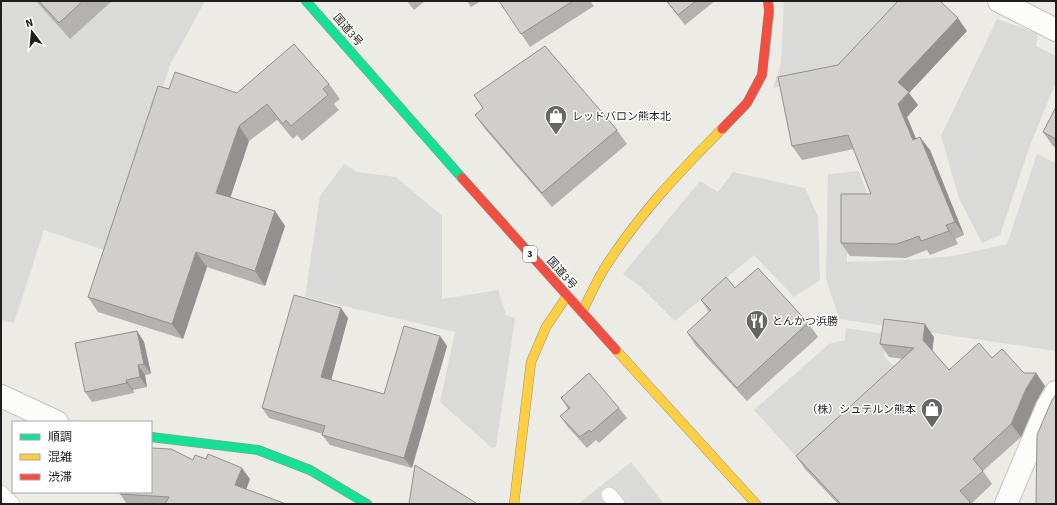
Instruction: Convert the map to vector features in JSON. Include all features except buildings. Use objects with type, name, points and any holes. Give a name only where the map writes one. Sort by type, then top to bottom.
[{"type":"main road","name":"国道3号","points":[[306,1],[567,296],[756,504]]},
{"type":"main road","points":[[582,312],[604,269],[638,221],[676,175],[747,103],[762,75],[769,11],[768,1]]},
{"type":"main road","points":[[514,504],[531,362],[546,328],[567,296]]},
{"type":"main road","points":[[152,438],[258,450],[310,470],[367,504]]},
{"type":"street","points":[[999,1],[1056,30]]},
{"type":"street","points":[[1006,504],[1047,407],[1056,392]]},
{"type":"street","points":[[1,396],[54,421]]},
{"type":"lane","points":[[1,493],[12,504]]},
{"type":"shaded area","points":[[1,1],[205,1],[170,65],[110,252],[44,230],[14,323],[1,320],[1,31],[3,22]]},
{"type":"shaded area","points":[[784,1],[907,1],[837,73],[773,88],[781,63]]},
{"type":"shaded area","points":[[997,19],[1038,33],[1036,46],[1056,56],[1056,82],[1029,148],[1000,235],[982,243],[959,198],[941,136]]},
{"type":"shaded area","points":[[1037,154],[1056,163],[1056,351],[839,319],[826,279],[828,174],[859,171],[870,202],[847,202],[847,262],[907,260],[953,256],[1007,244]]},
{"type":"shaded area","points":[[344,164],[357,172],[396,177],[442,216],[442,299],[498,290],[506,315],[515,318],[496,447],[492,448],[440,402],[455,332],[305,297],[320,196]]},
{"type":"shaded area","points":[[733,172],[805,188],[818,217],[820,280],[794,297],[754,255],[675,321],[642,288],[623,274],[700,181],[718,192]]},
{"type":"shaded area","points":[[846,328],[886,334],[884,356],[902,375],[802,463],[754,410],[829,344],[845,340]]},
{"type":"shaded area","points":[[631,462],[664,504],[578,504]]},
{"type":"traffic: fast","points":[[306,1],[462,178]]},
{"type":"traffic: fast","points":[[152,437],[258,450],[310,470],[367,504]]},
{"type":"traffic: slow","points":[[582,312],[604,269],[630,231],[674,178],[722,129]]},
{"type":"traffic: slow","points":[[514,504],[531,362],[546,327],[567,296]]},
{"type":"traffic: slow","points":[[616,350],[756,504]]},
{"type":"traffic: jam","points":[[722,129],[747,103],[762,75],[769,11],[768,1]]},
{"type":"traffic: jam","points":[[462,178],[616,350]]},
{"type":"place","name":"レッドバロン熊本北","points":[[556,136]]},
{"type":"place","name":"とんかつ浜勝","points":[[757,340]]},
{"type":"place","name":"（株）シュテルン熊本","points":[[932,428]]}]
